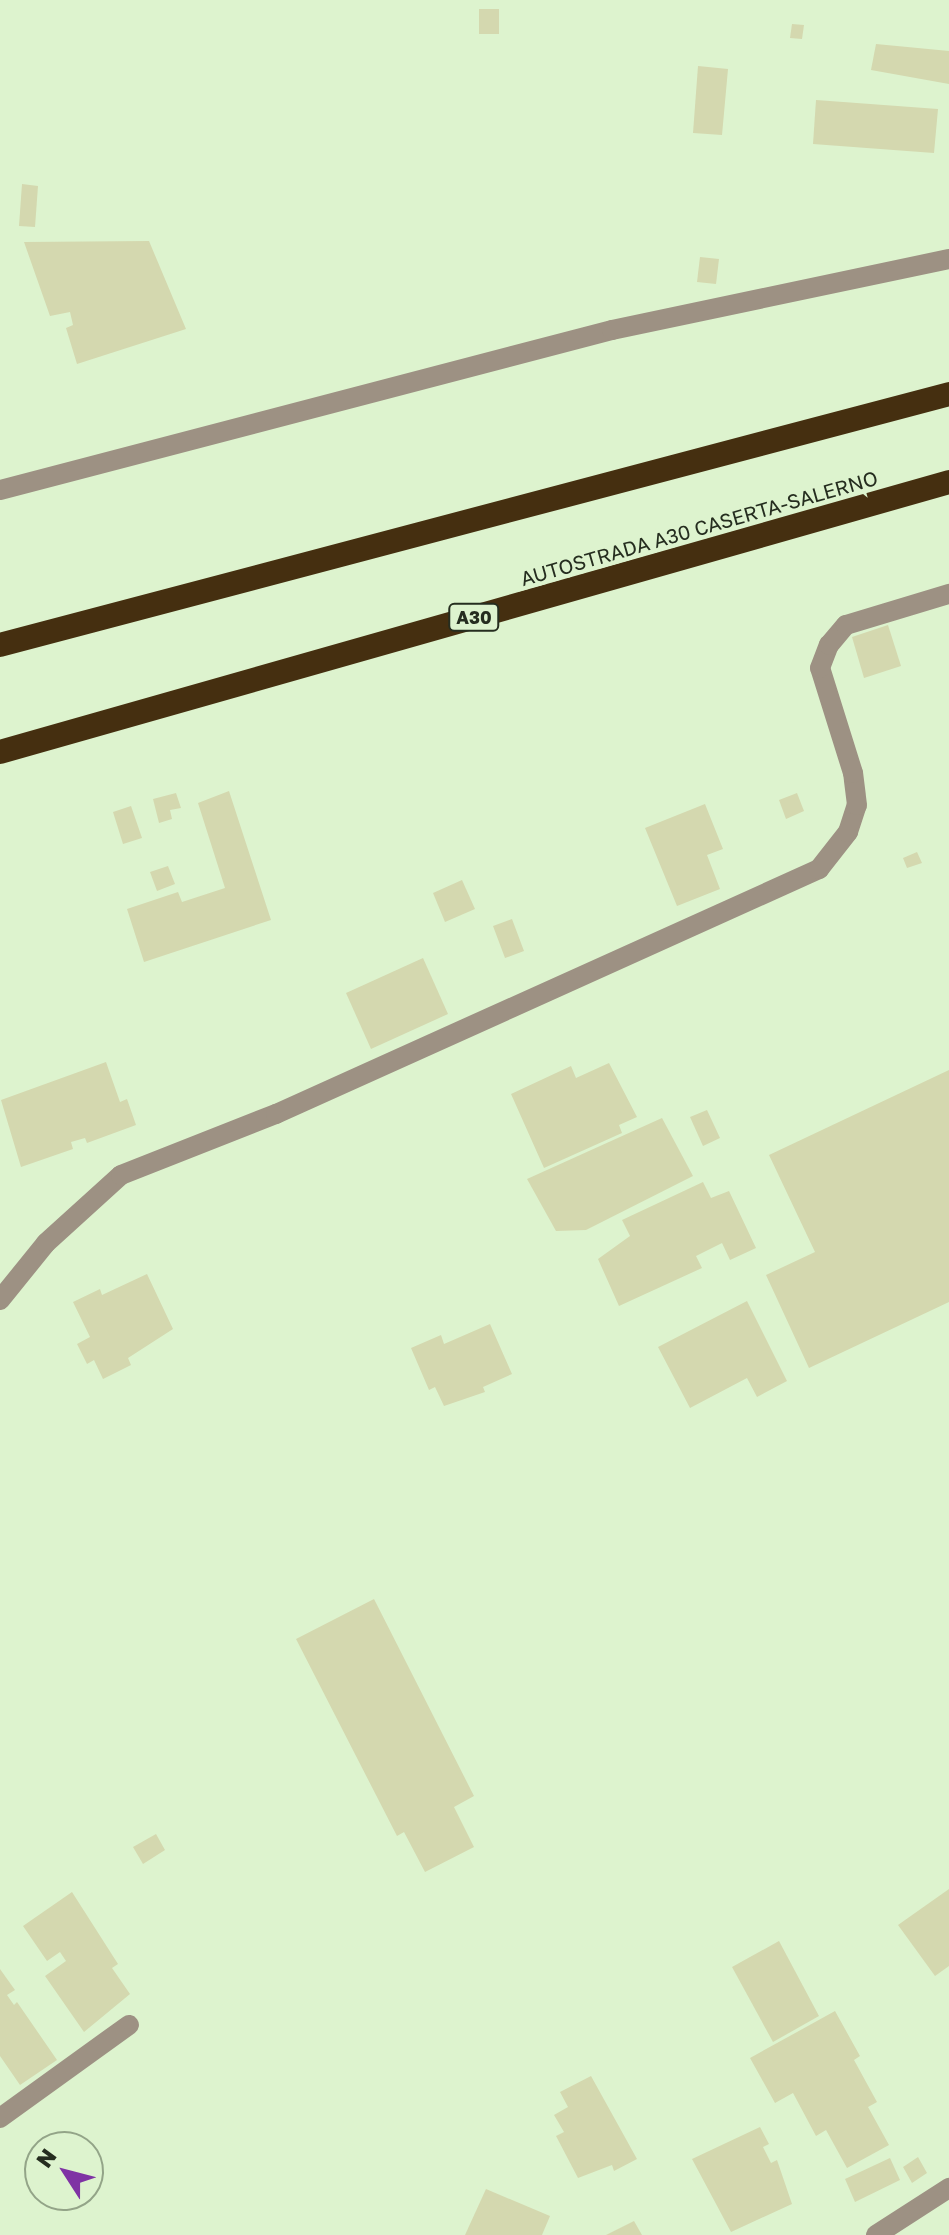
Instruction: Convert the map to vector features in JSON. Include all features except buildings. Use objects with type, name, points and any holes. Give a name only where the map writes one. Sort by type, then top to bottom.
[{"type":"highway","points":[[0,645],[949,394]]},
{"type":"highway","name":"AUTOSTRADA A30 CASERTA-SALERNO","points":[[0,752],[949,482]]},
{"type":"street","points":[[0,490],[612,330],[949,259]]},
{"type":"street","points":[[0,1300],[46,1243],[121,1175],[276,1114],[819,869],[848,832],[857,805],[853,773],[820,668],[829,645],[846,625],[949,594]]},
{"type":"street","points":[[0,2118],[129,2025]]},
{"type":"street","points":[[876,2235],[949,2188]]}]
